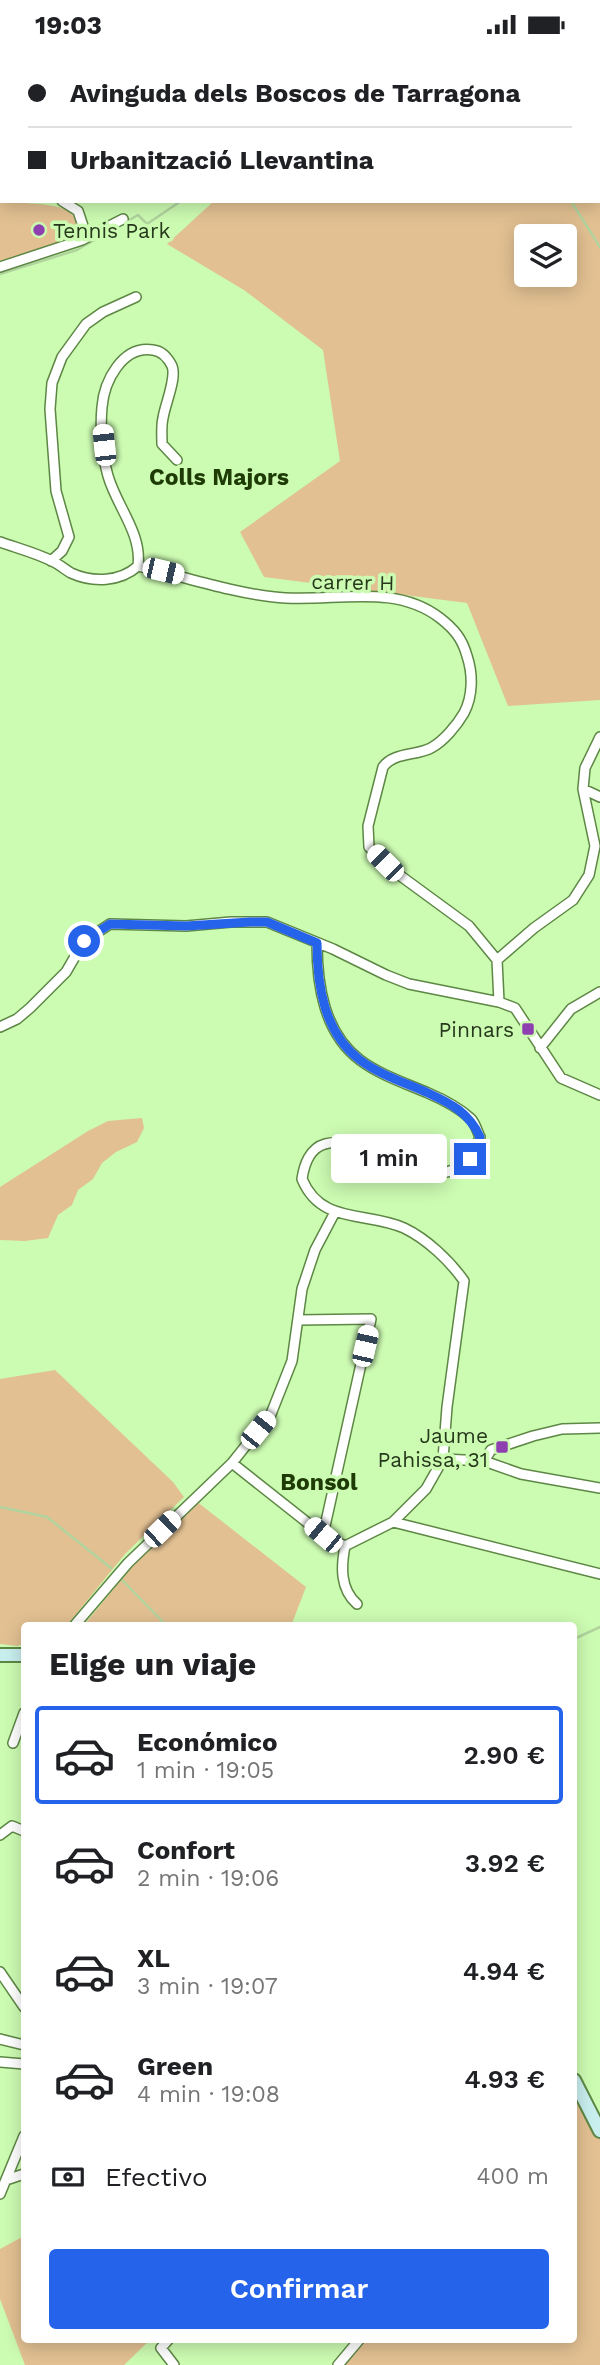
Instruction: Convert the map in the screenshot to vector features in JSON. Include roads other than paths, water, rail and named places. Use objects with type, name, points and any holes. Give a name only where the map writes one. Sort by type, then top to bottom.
[{"type":"street","points":[[65,203],[78,211],[83,226],[82,240]]},
{"type":"street","points":[[0,267],[82,240],[123,219]]},
{"type":"street","points":[[51,561],[62,551],[69,537],[56,491],[50,395],[57,369],[73,339],[86,324],[103,312],[136,297]]},
{"type":"street","points":[[0,543],[51,561],[72,573],[100,580],[122,576],[138,566],[140,552],[108,476],[102,426],[107,383],[118,365],[138,351],[157,350],[166,356],[173,368],[174,376],[162,419],[162,444],[177,460]]},
{"type":"street","name":"carrer H","points":[[138,566],[245,593],[275,597],[395,598],[430,610],[457,633],[468,659],[471,677],[470,696],[464,713],[447,735],[432,747],[387,762],[383,768],[368,826],[369,847],[398,874],[469,926],[497,960]]},
{"type":"street","points":[[499,1002],[497,960],[573,900],[589,874],[595,846],[583,789],[585,768],[600,737]]},
{"type":"street","points":[[583,789],[600,797]]},
{"type":"street","points":[[0,1027],[17,1020],[30,1009],[66,972],[84,941],[110,924],[174,927],[267,922],[409,984],[499,1002],[515,1008],[561,1078],[600,1095]]},
{"type":"street","points":[[317,943],[320,991],[343,1044],[369,1065],[439,1098],[472,1119],[480,1137],[470,1159],[461,1167],[447,1172],[345,1141],[322,1144],[310,1155],[302,1179],[307,1192],[335,1212],[404,1228],[417,1235],[453,1266],[464,1281],[447,1407],[443,1459],[426,1489],[393,1523],[345,1546]]},
{"type":"street","points":[[540,1048],[571,1009],[600,992]]},
{"type":"street","points":[[78,1622],[128,1563],[232,1463],[271,1414],[292,1361],[302,1289],[316,1250],[335,1212]]},
{"type":"street","points":[[298,1320],[372,1319],[323,1535]]},
{"type":"street","points":[[484,1461],[491,1450],[533,1436],[562,1429],[600,1428]]},
{"type":"street","points":[[443,1459],[484,1461],[521,1474],[600,1488]]},
{"type":"street","points":[[232,1463],[323,1535],[345,1546]]},
{"type":"street","points":[[393,1523],[600,1574]]},
{"type":"street","points":[[345,1546],[341,1567],[347,1596],[357,1604]]},
{"type":"street","points":[[0,1655],[21,1655]]},
{"type":"street","points":[[13,1743],[21,1721]]},
{"type":"street","points":[[0,1835],[12,1826],[21,1830]]},
{"type":"street","points":[[0,1972],[21,2003]]},
{"type":"street","points":[[0,2039],[21,2044]]},
{"type":"street","points":[[0,2062],[21,2064]]},
{"type":"street","points":[[577,2086],[600,2131]]},
{"type":"street","points":[[0,2194],[21,2143]]},
{"type":"street","points":[[6,2180],[21,2175]]},
{"type":"street","points":[[165,2343],[161,2348],[174,2365]]},
{"type":"street","points":[[338,2365],[356,2343]]},
{"type":"waterway","points":[[0,274],[77,250],[138,215],[147,224],[178,203]]},
{"type":"waterway","points":[[572,203],[600,247]]},
{"type":"waterway","points":[[0,1507],[47,1517],[111,1568]]},
{"type":"waterway","points":[[121,1579],[163,1622]]},
{"type":"waterway","points":[[577,1638],[600,1627]]},
{"type":"place","name":"Tennis Park","points":[[39,230]]},
{"type":"place","name":"Pinnars","points":[[528,1029]]},
{"type":"place","name":"Jaume Pahissa, 31","points":[[502,1447]]},
{"type":"district","name":"Colls Majors","points":[[219,477]]},
{"type":"district","name":"Bonsol","points":[[319,1482]]}]
